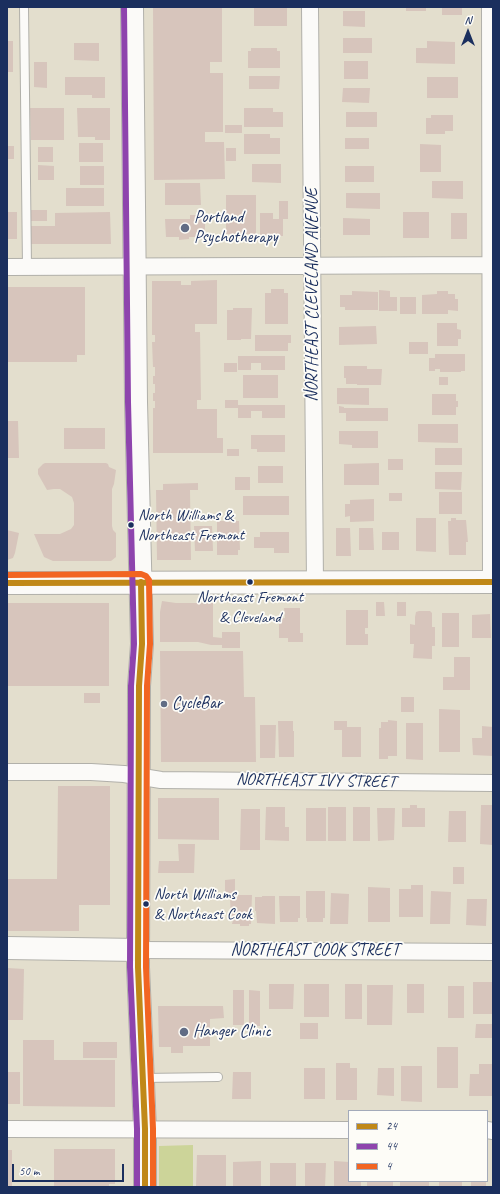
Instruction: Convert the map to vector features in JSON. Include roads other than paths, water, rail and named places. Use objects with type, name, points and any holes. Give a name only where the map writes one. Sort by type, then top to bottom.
[{"type":"main road","points":[[132,7],[136,402],[142,644],[139,686],[138,950],[145,1129],[145,1187]]},
{"type":"main road","points":[[7,583],[492,582]]},
{"type":"main road","points":[[7,948],[138,950]]},
{"type":"street","name":"NORTHEAST CLEVELAND AVENUE","points":[[310,7],[315,583]]},
{"type":"street","points":[[490,7],[492,582]]},
{"type":"street","points":[[7,267],[492,265]]},
{"type":"street","name":"NORTHEAST IVY STREET","points":[[7,772],[90,772],[124,774],[161,780],[493,783]]},
{"type":"street","name":"NORTHEAST COOK STREET","points":[[138,950],[493,952]]},
{"type":"street","points":[[7,1129],[348,1130]]},
{"type":"lane","points":[[24,7],[27,267]]},
{"type":"lane","points":[[143,1078],[218,1077]]},
{"type":"place","name":"Portland Psychotherapy","points":[[185,228]]},
{"type":"place","name":"North Williams & Northeast Fremont","points":[[131,525]]},
{"type":"place","name":"Northeast Fremont & Cleveland","points":[[250,582]]},
{"type":"place","name":"CycleBar","points":[[164,704]]},
{"type":"place","name":"North Williams & Northeast Cook","points":[[146,904]]},
{"type":"place","name":"Hanger Clinic","points":[[184,1032]]}]
